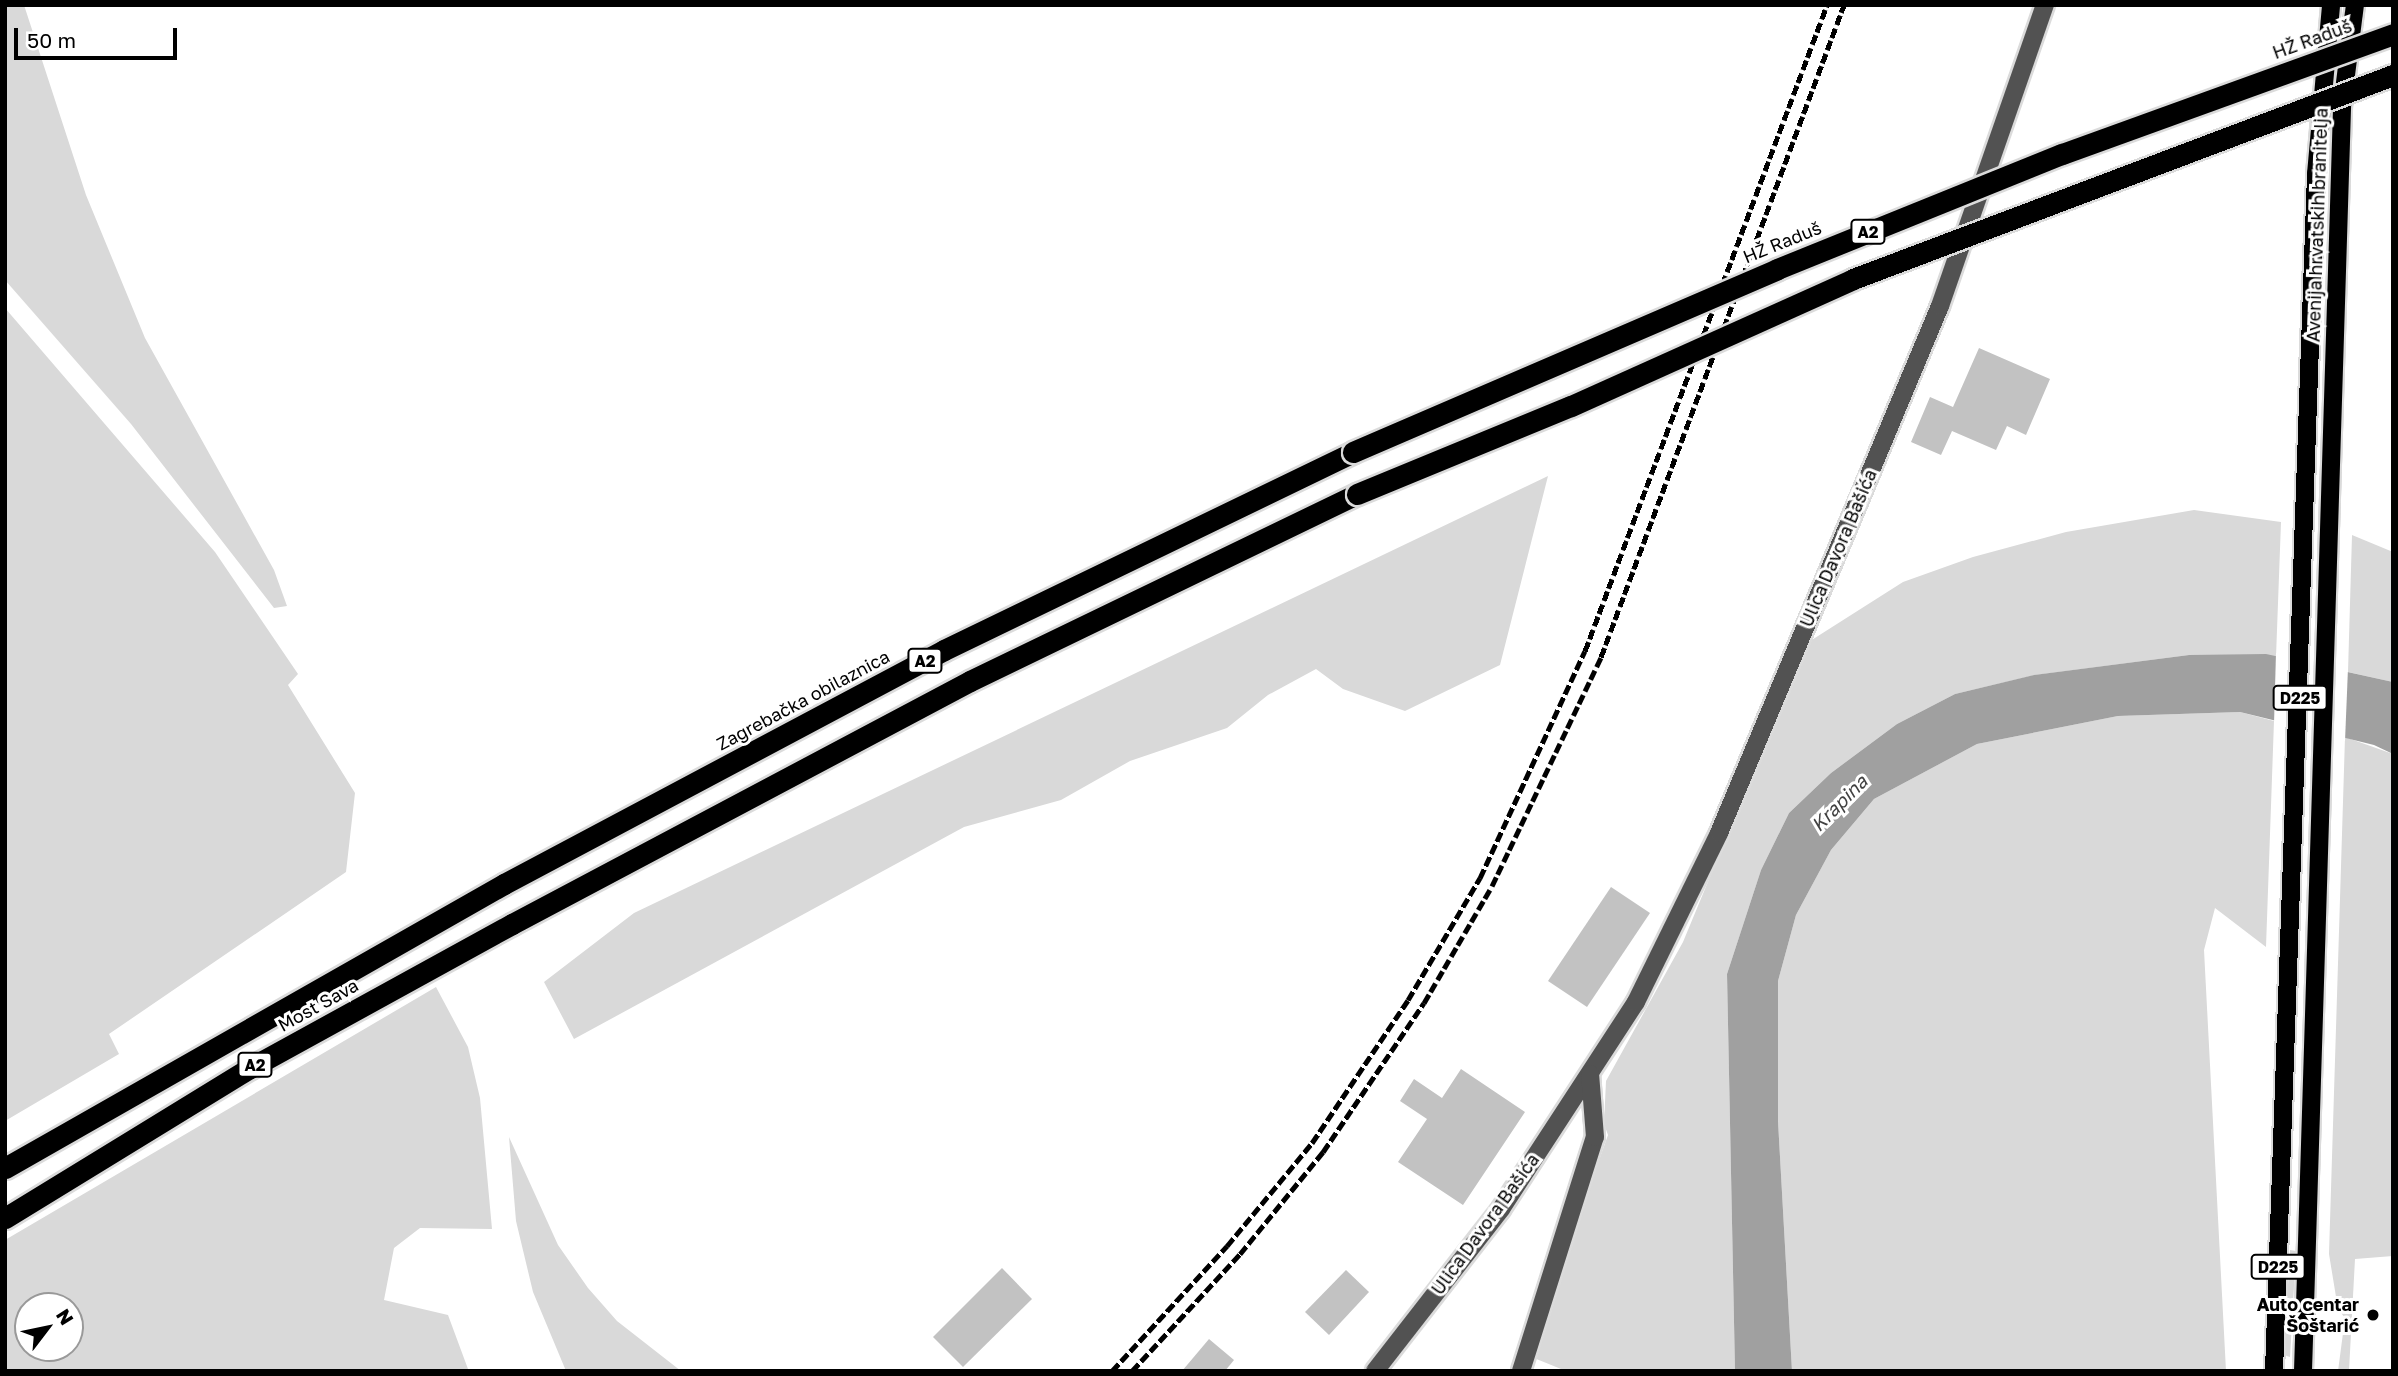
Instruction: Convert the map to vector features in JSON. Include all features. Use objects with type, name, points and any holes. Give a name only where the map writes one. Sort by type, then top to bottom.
[{"type":"highway","name":"HŽ Raduš","points":[[1353,452],[1802,258],[2062,154],[2393,34]]},
{"type":"highway","name":"Most Sava","points":[[5,1218],[250,1068],[512,924],[970,681],[1357,494],[1571,406],[1853,279],[2393,75]]},
{"type":"highway","name":"Zagrebačka obilaznica","points":[[504,884],[944,650],[1353,452]]},
{"type":"highway","name":"Most Sava","points":[[5,1168],[504,884]]},
{"type":"main road","name":"Avenija hrvatskih branitelja","points":[[2274,1371],[2291,950],[2316,174],[2331,5]]},
{"type":"main road","name":"Avenija hrvatskih branitelja","points":[[2303,1371],[2342,106],[2355,5]]},
{"type":"street","name":"Ulica Davora Bašića","points":[[1375,1371],[1501,1209],[1636,1002],[1719,833],[1940,306],[2045,5]]},
{"type":"street","points":[[1521,1371],[1595,1137],[1590,1073]]},
{"type":"shaded area","points":[[5,5],[24,5],[86,195],[145,338],[274,570],[287,606],[274,608],[131,424],[5,280]]},
{"type":"shaded area","points":[[5,308],[215,552],[298,674],[288,685],[355,793],[346,872],[109,1034],[119,1054],[5,1121]]},
{"type":"shaded area","points":[[1548,476],[1500,665],[1405,711],[1343,689],[1316,669],[1268,695],[1227,728],[1130,761],[1061,800],[964,827],[574,1039],[544,982],[634,913]]},
{"type":"shaded area","points":[[2194,510],[2281,522],[2276,657],[2189,655],[2035,675],[1955,694],[1897,724],[1831,773],[1789,813],[1761,870],[1727,974],[1735,1371],[1566,1371],[1529,1356],[1608,1135],[1604,1124],[1606,1081],[1683,942],[1807,643],[1903,582],[1973,557],[2066,532]]},
{"type":"shaded area","points":[[2352,535],[2393,552],[2393,682],[2348,672]]},
{"type":"shaded area","points":[[2240,712],[2274,721],[2266,947],[2215,908],[2204,950],[2226,1371],[1792,1371],[1778,1121],[1778,981],[1796,915],[1831,850],[1874,799],[1977,744],[2118,716]]},
{"type":"shaded area","points":[[2345,737],[2393,754],[2393,1256],[2355,1259],[2349,1371],[2338,1371],[2345,1318],[2338,1309],[2329,1254]]},
{"type":"shaded area","points":[[436,987],[468,1047],[480,1098],[492,1229],[420,1228],[394,1248],[384,1300],[448,1315],[468,1369],[489,1371],[5,1371],[5,1240]]},
{"type":"shaded area","points":[[509,1137],[558,1245],[588,1288],[617,1321],[681,1371],[566,1371],[533,1292],[516,1221]]},
{"type":"shaded area","points":[[2290,1250],[2296,1251],[2290,1357],[2284,1355]]},
{"type":"water","name":"Krapina","points":[[2266,654],[2393,682],[2393,754],[2374,745],[2240,712],[2118,716],[1977,744],[1874,799],[1831,850],[1796,915],[1778,981],[1778,1121],[1792,1371],[1735,1371],[1727,974],[1761,870],[1789,813],[1831,773],[1897,724],[1955,694],[2034,675],[2189,655]]},
{"type":"pier","points":[[2276,653],[2348,668],[2345,741],[2274,724]]},
{"type":"building","points":[[1979,348],[2050,379],[2026,435],[2007,426],[1996,450],[1952,431],[1941,455],[1911,442],[1930,397],[1953,407]]},
{"type":"building","points":[[1611,887],[1650,913],[1587,1007],[1548,981]]},
{"type":"building","points":[[1461,1069],[1525,1112],[1463,1205],[1398,1162],[1427,1119],[1400,1101],[1414,1079],[1442,1098]]},
{"type":"building","points":[[1002,1268],[1032,1299],[963,1367],[933,1337]]},
{"type":"building","points":[[1346,1270],[1369,1292],[1329,1335],[1305,1312]]},
{"type":"building","points":[[1209,1339],[1234,1360],[1225,1371],[1182,1371]]},
{"type":"railway","points":[[1112,1371],[1227,1246],[1312,1143],[1408,1000],[1480,878],[1585,651],[1827,5]]},
{"type":"railway","points":[[1132,1371],[1240,1254],[1323,1152],[1424,1003],[1492,886],[1601,657],[1844,5]]},
{"type":"place","name":"Auto centar Šoštarić","points":[[2373,1315]]}]
